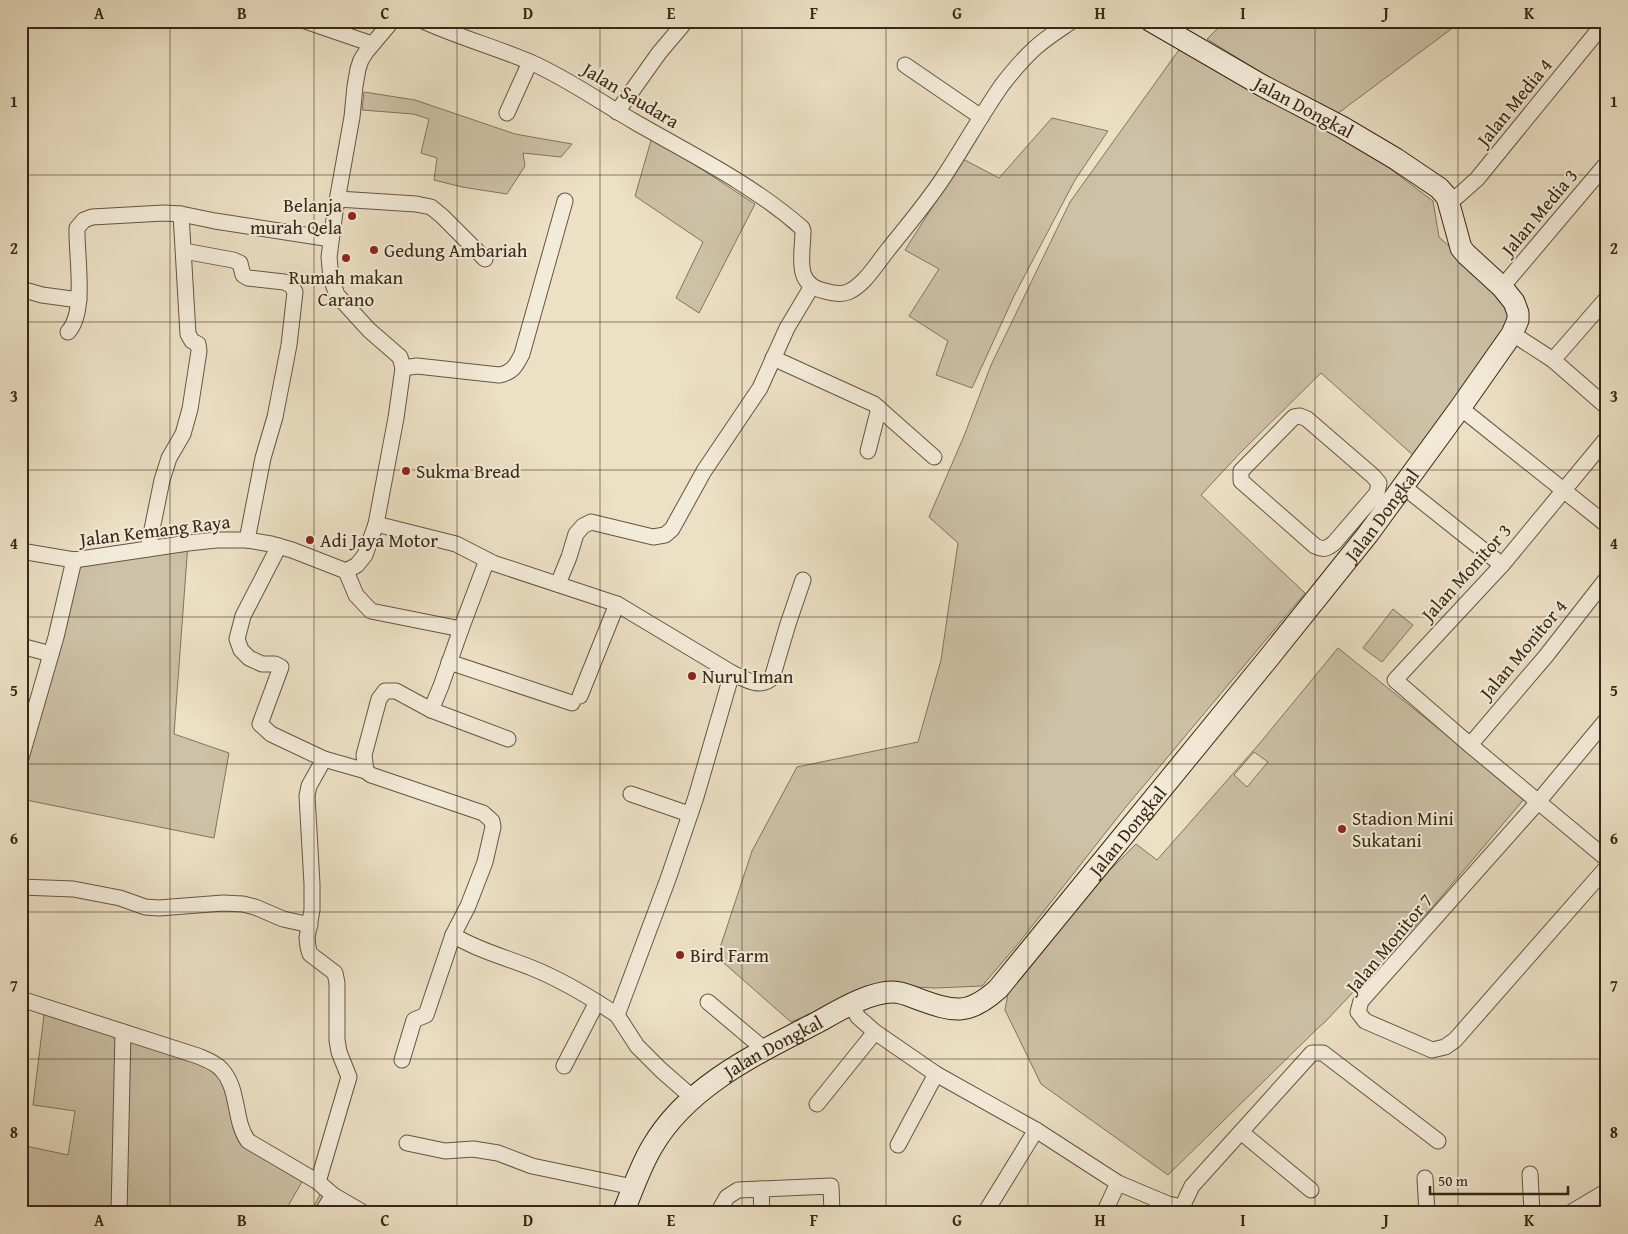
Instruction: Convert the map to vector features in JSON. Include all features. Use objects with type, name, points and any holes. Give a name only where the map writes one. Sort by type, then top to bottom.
[{"type":"street","points":[[305,21],[372,44]]},
{"type":"street","points":[[392,21],[361,60],[356,76],[352,117],[331,239],[329,270],[333,287],[369,330],[400,357],[403,368],[396,418],[376,524],[365,555],[357,565],[346,570],[356,595],[371,611],[461,629]]},
{"type":"street","name":"Jalan Saudara","points":[[423,21],[530,62],[565,78],[617,112],[750,188],[802,228],[802,268],[806,280],[812,286]]},
{"type":"street","points":[[617,112],[659,53],[686,21]]},
{"type":"street","points":[[558,584],[576,534],[583,526],[591,522],[653,537],[665,535],[672,529],[704,471],[756,394],[787,328],[812,286],[822,291],[842,294],[860,283],[929,198],[980,117],[1003,85],[1027,56],[1072,21]]},
{"type":"street","name":"Jalan Media 4","points":[[1448,203],[1459,196],[1477,179],[1606,21]]},
{"type":"street","name":"Jalan Dongkal","points":[[623,1213],[652,1146],[677,1114],[719,1078],[764,1050],[851,1004],[893,992],[938,1005],[961,1009],[982,1003],[1008,977],[1360,529],[1460,408],[1516,326],[1518,313],[1514,302],[1502,287],[1461,248],[1444,192],[1396,159],[1342,127],[1264,86],[1154,22]]},
{"type":"street","points":[[507,113],[530,62]]},
{"type":"street","points":[[906,65],[980,117]]},
{"type":"street","name":"Jalan Media 3","points":[[1502,287],[1607,163]]},
{"type":"street","points":[[338,199],[416,204],[430,207],[442,216],[485,259]]},
{"type":"street","points":[[403,368],[418,366],[499,374],[512,371],[522,354],[565,201]]},
{"type":"street","points":[[68,332],[72,328],[79,300],[77,228],[80,223],[92,217],[164,213],[180,214],[331,239]]},
{"type":"street","points":[[148,549],[162,480],[169,458],[183,434],[190,409],[199,356],[198,344],[192,341],[188,334],[184,251],[180,214]]},
{"type":"street","points":[[184,251],[233,260],[240,263],[243,275],[248,278],[284,282],[291,285],[295,292],[289,345],[275,417],[263,458],[247,540]]},
{"type":"street","points":[[21,289],[42,295],[79,300]]},
{"type":"street","points":[[1553,360],[1607,298]]},
{"type":"street","points":[[1519,338],[1553,360],[1607,407]]},
{"type":"street","points":[[773,358],[874,404],[934,457]]},
{"type":"street","points":[[868,451],[878,408]]},
{"type":"street","points":[[1468,414],[1607,525]]},
{"type":"street","points":[[1300,416],[1307,419],[1379,483],[1377,493],[1360,529],[1330,547],[1321,549],[1241,480],[1241,471],[1294,417],[1300,416]]},
{"type":"street","name":"Jalan Monitor 3","points":[[1470,745],[1395,680],[1502,565],[1607,438]]},
{"type":"street","points":[[1409,491],[1502,565]]},
{"type":"street","points":[[376,524],[456,544],[487,560],[616,604],[732,673],[762,684],[772,678],[803,580]]},
{"type":"street","name":"Jalan Kemang Raya","points":[[21,758],[51,654],[74,560],[216,540],[247,540],[279,546],[346,570]]},
{"type":"street","points":[[279,546],[243,616],[238,639],[241,650],[248,658],[262,664],[276,664],[281,667],[260,724],[263,728],[271,734],[324,759],[366,771],[371,775],[476,810],[488,816],[492,821],[491,836],[484,862],[468,906],[453,935],[426,1015],[414,1020],[402,1060]]},
{"type":"street","points":[[21,550],[74,560]]},
{"type":"street","points":[[431,710],[487,560]]},
{"type":"street","name":"Jalan Monitor 4","points":[[1470,745],[1546,656],[1607,578]]},
{"type":"street","points":[[449,662],[576,699],[616,604]]},
{"type":"street","points":[[21,646],[51,654]]},
{"type":"street","points":[[617,1015],[668,879],[690,814],[732,673]]},
{"type":"street","points":[[366,771],[364,755],[379,699],[385,691],[396,691],[431,710],[508,738]]},
{"type":"street","points":[[1538,802],[1607,719]]},
{"type":"street","points":[[1470,745],[1607,859]]},
{"type":"street","points":[[318,1182],[350,1077],[339,1052],[337,1040],[337,983],[335,974],[310,954],[308,947],[312,910],[307,796],[309,786],[324,759]]},
{"type":"street","points":[[631,794],[690,814]]},
{"type":"street","name":"Jalan Monitor 7","points":[[1538,802],[1361,1001],[1358,1012],[1366,1021],[1432,1050],[1445,1047],[1455,1040],[1607,867]]},
{"type":"street","points":[[21,887],[82,891],[120,898],[145,907],[159,908],[223,903],[243,904],[310,925]]},
{"type":"street","points":[[453,935],[492,954],[532,968],[561,982],[617,1015],[637,1046],[661,1070],[694,1098]]},
{"type":"street","points":[[21,999],[198,1056],[220,1068],[227,1077],[238,1114],[239,1126],[248,1142],[318,1182],[333,1195],[364,1213]]},
{"type":"street","points":[[564,1066],[597,1002]]},
{"type":"street","points":[[708,1002],[764,1050]]},
{"type":"street","points":[[851,1004],[858,1017],[875,1032],[936,1074],[1036,1130],[1118,1183],[1181,1210],[1192,1186],[1312,1053],[1324,1053],[1438,1141]]},
{"type":"street","points":[[119,1213],[123,1032]]},
{"type":"street","points":[[817,1104],[875,1032]]},
{"type":"street","points":[[898,1145],[936,1074]]},
{"type":"street","points":[[985,1213],[1036,1130]]},
{"type":"street","points":[[1241,1132],[1311,1190]]},
{"type":"street","points":[[407,1143],[445,1151],[473,1150],[498,1153],[532,1166],[633,1187]]},
{"type":"street","points":[[1530,1174],[1532,1213]]},
{"type":"street","points":[[1425,1178],[1427,1213]]},
{"type":"street","points":[[1104,1213],[1118,1183]]},
{"type":"street","points":[[718,1213],[727,1197],[744,1189],[831,1186],[832,1213]]},
{"type":"street","points":[[761,1189],[762,1213]]},
{"type":"street","points":[[1570,1213],[1607,1191]]},
{"type":"street","points":[[322,1213],[333,1195]]},
{"type":"shaded area","points":[[1225,21],[1462,21],[1333,117],[1207,39]]},
{"type":"shaded area","points":[[1181,47],[1372,155],[1433,201],[1439,237],[1505,298],[1509,321],[1414,456],[1321,373],[1241,452],[1201,495],[1305,593],[1125,808],[1018,944],[982,986],[935,988],[875,985],[791,1022],[717,957],[752,851],[797,767],[918,742],[941,660],[958,543],[929,517],[964,436],[991,365],[1070,202]]},
{"type":"shaded area","points":[[364,92],[415,100],[515,134],[572,144],[561,157],[523,153],[525,166],[507,194],[462,187],[434,180],[437,158],[421,153],[429,119],[413,114],[362,110]]},
{"type":"shaded area","points":[[1052,118],[1108,131],[1075,180],[1014,296],[972,388],[936,375],[948,341],[909,316],[939,269],[905,250],[963,159],[999,178]]},
{"type":"shaded area","points":[[652,137],[755,204],[699,313],[676,298],[703,242],[635,196]]},
{"type":"shaded area","points":[[188,543],[174,734],[229,753],[214,838],[21,799],[21,758],[74,560]]},
{"type":"shaded area","points":[[1393,609],[1413,625],[1382,662],[1363,648]]},
{"type":"shaded area","points":[[1338,648],[1525,798],[1430,910],[1325,1022],[1168,1175],[1041,1084],[1005,1010],[1009,988],[1110,870],[1136,844],[1157,860],[1260,743]],"holes":[[[1254,752],[1268,762],[1247,787],[1234,775]]]},
{"type":"shaded area","points":[[45,1007],[220,1067],[239,1126],[333,1195],[322,1213],[310,1213],[321,1193],[303,1180],[284,1213],[21,1213],[21,1145],[68,1155],[75,1111],[33,1105]]},
{"type":"place","name":"Belanja murah Qela","points":[[352,216]]},
{"type":"place","name":"Gedung Ambariah","points":[[374,250]]},
{"type":"place","name":"Rumah makan Carano","points":[[346,258]]},
{"type":"place","name":"Sukma Bread","points":[[406,471]]},
{"type":"place","name":"Adi Jaya Motor","points":[[310,540]]},
{"type":"place","name":"Nurul Iman","points":[[692,676]]},
{"type":"place","name":"Stadion Mini Sukatani","points":[[1342,829]]},
{"type":"place","name":"Bird Farm","points":[[680,955]]}]
